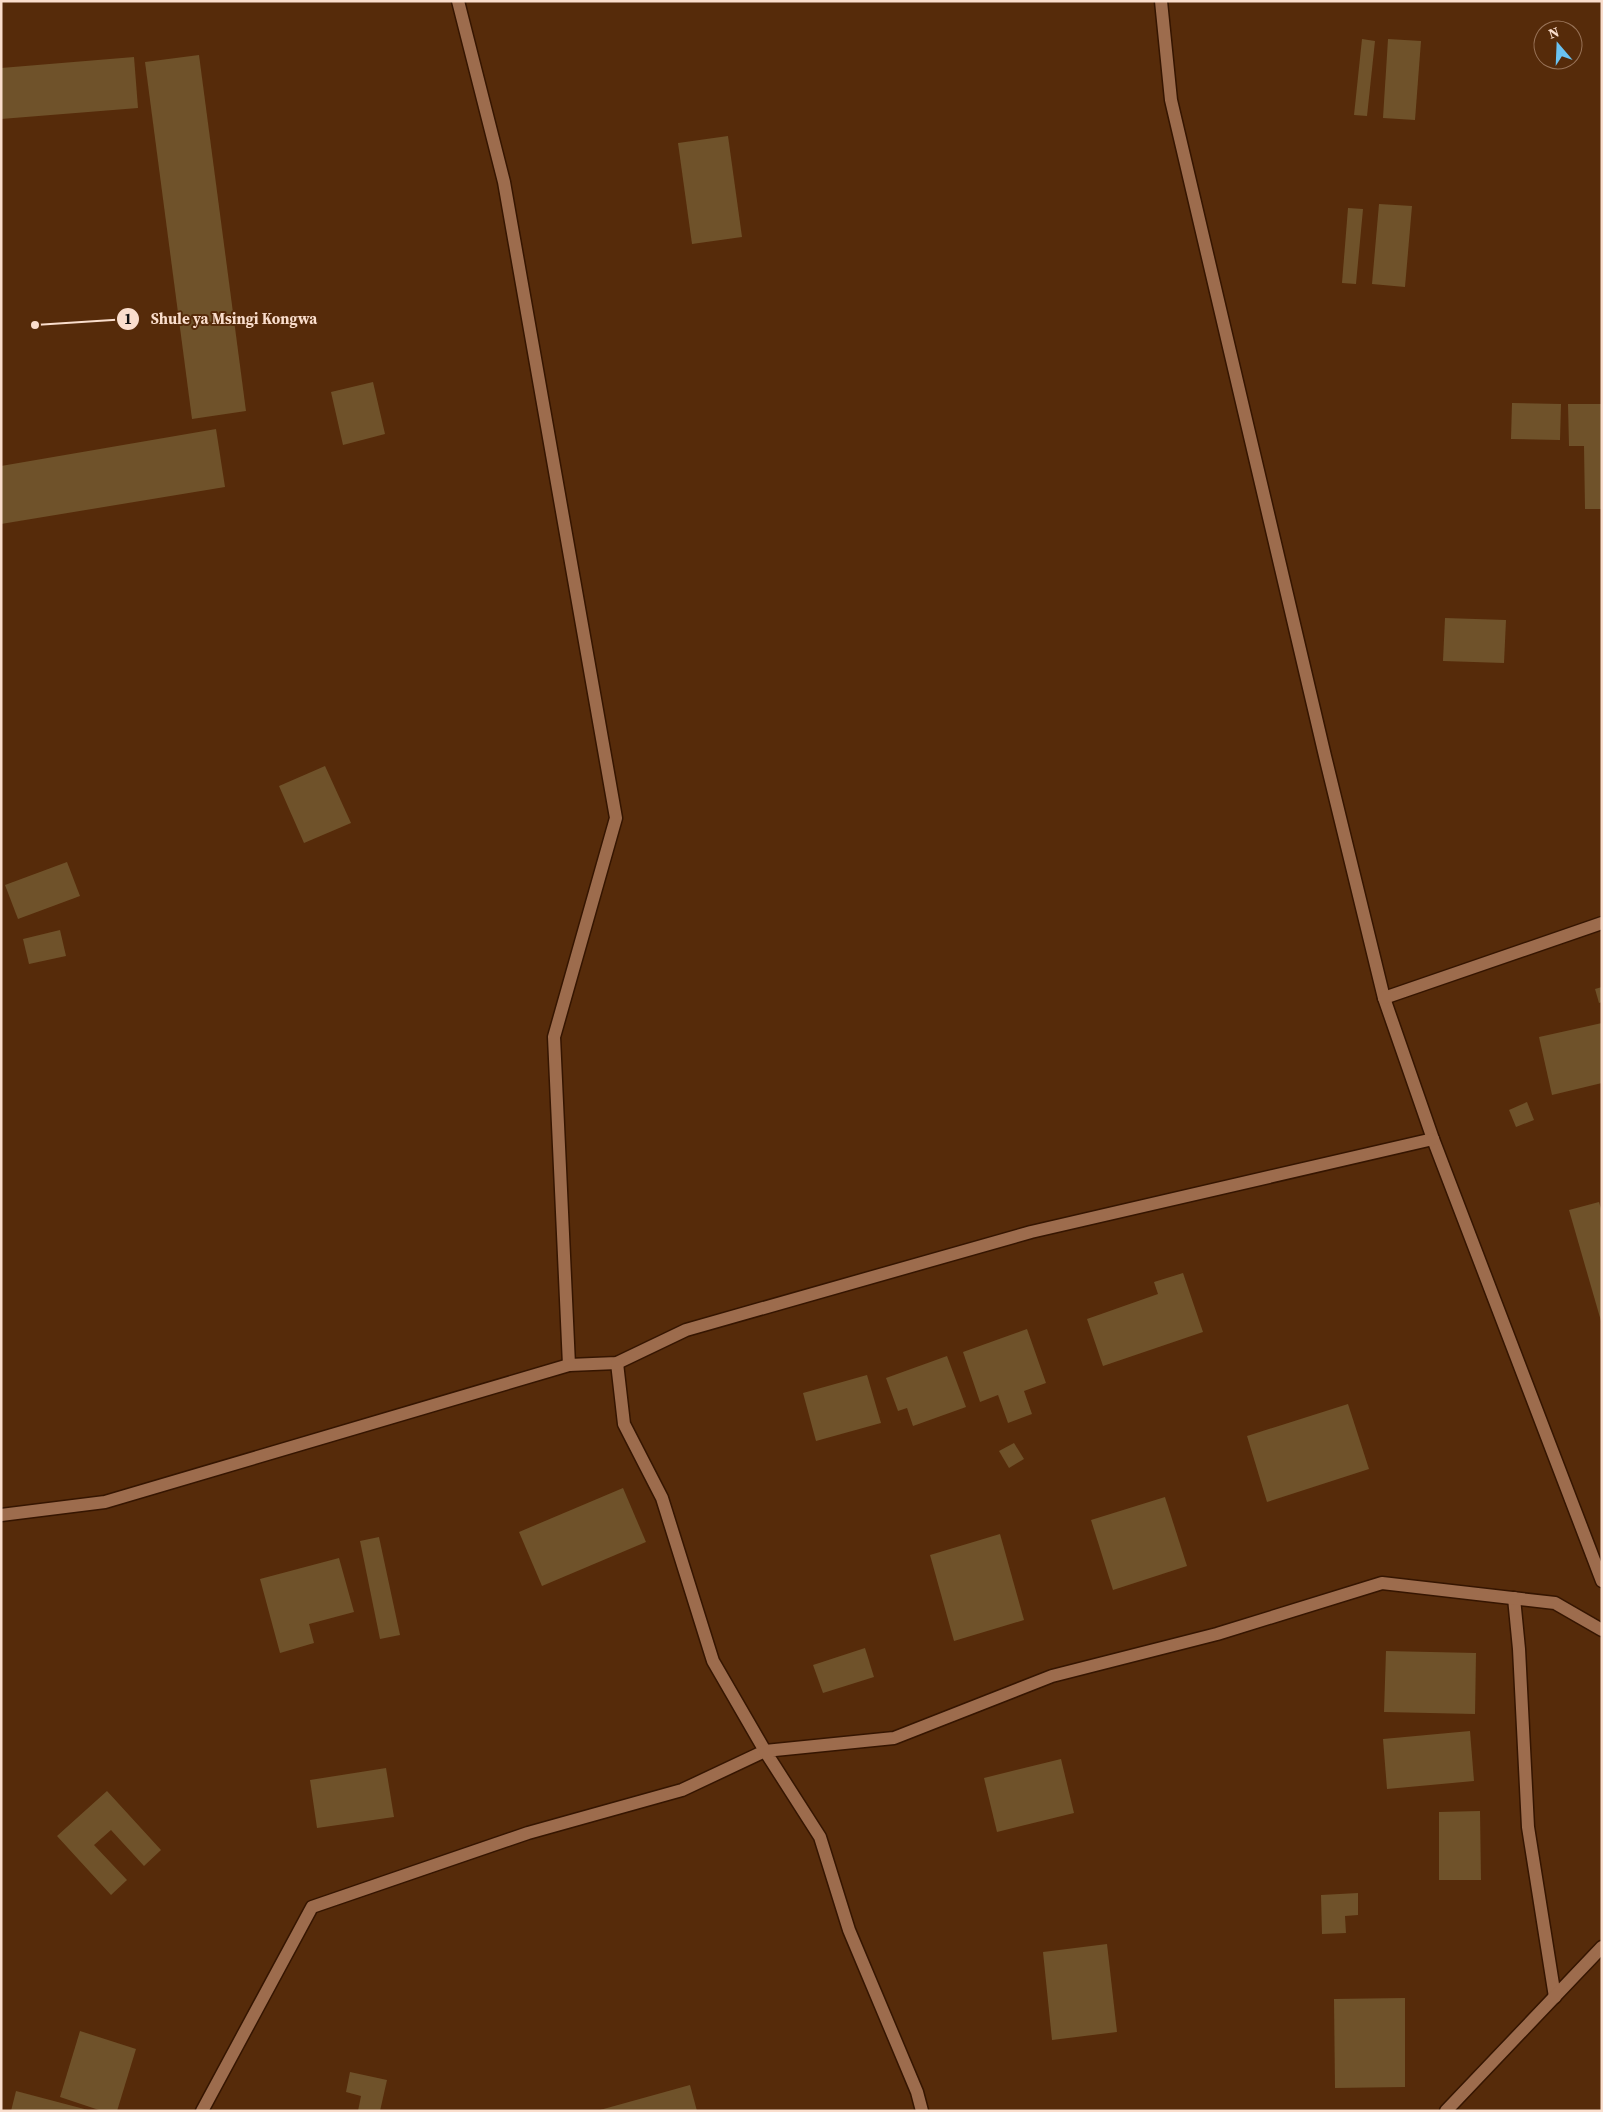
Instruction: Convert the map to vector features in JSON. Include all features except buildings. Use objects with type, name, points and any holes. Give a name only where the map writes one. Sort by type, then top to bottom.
[{"type":"street","points":[[458,1],[504,182],[616,818],[554,1037],[569,1364]]},
{"type":"street","points":[[1161,1],[1171,100],[1384,998],[1433,1139],[1602,1581]]},
{"type":"street","points":[[1384,998],[1602,923]]},
{"type":"street","points":[[1,1515],[105,1502],[569,1364],[616,1364],[686,1330],[1022,1235],[1433,1139]]},
{"type":"street","points":[[616,1364],[624,1424],[662,1498],[713,1661],[765,1751],[820,1837],[849,1930],[917,2092],[922,2111]]},
{"type":"street","points":[[202,2111],[312,1907],[528,1833],[682,1790],[765,1751],[894,1738],[1052,1676],[1217,1634],[1382,1583],[1554,1603],[1602,1630]]},
{"type":"street","points":[[1514,1598],[1519,1649],[1528,1827],[1555,1997]]},
{"type":"street","points":[[1446,2111],[1602,1947]]},
{"type":"place","name":"Shule ya Msingi Kongwa","points":[[35,325]]}]
